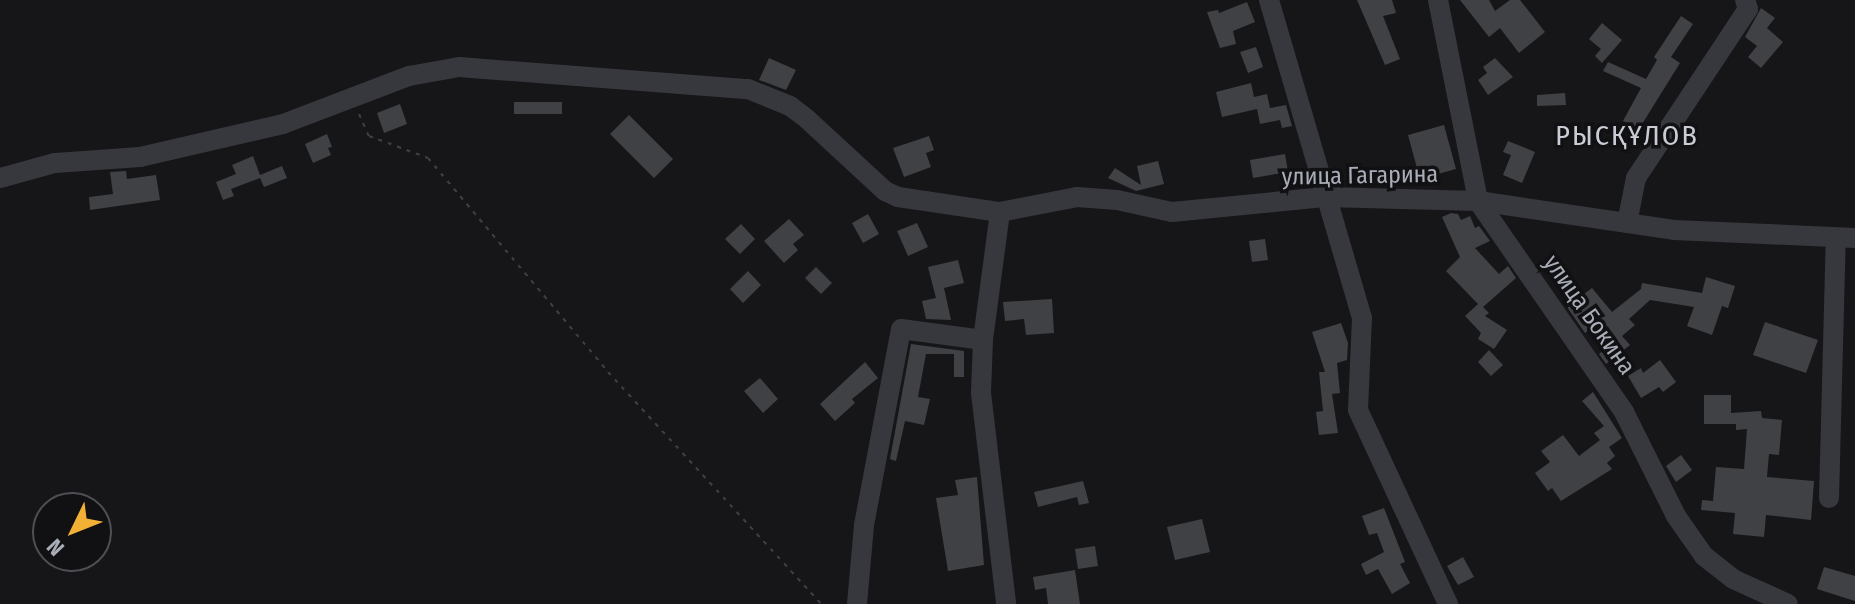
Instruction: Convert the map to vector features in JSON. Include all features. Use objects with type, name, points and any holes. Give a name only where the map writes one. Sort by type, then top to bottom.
[{"type":"street","points":[[1269,0],[1362,318],[1358,410],[1448,604]]},
{"type":"street","name":"улица Бокина","points":[[1438,0],[1478,201],[1624,412],[1676,516],[1704,556],[1733,579],[1788,604]]},
{"type":"street","points":[[1627,223],[1636,178],[1748,9],[1745,0]]},
{"type":"street","name":"улица Гагарина","points":[[353,98],[409,76],[450,67],[748,89],[790,106],[873,183],[898,197],[1000,212],[1077,197],[1117,200],[1172,212],[1326,197],[1478,201],[1674,230],[1846,238]]},
{"type":"street","points":[[0,178],[55,163],[112,161],[156,153],[283,124],[353,98]]},
{"type":"street","points":[[1000,212],[983,340],[981,393],[1006,604]]},
{"type":"street","points":[[1829,498],[1834,334],[1846,238]]},
{"type":"street","points":[[857,604],[864,525],[901,329],[983,340]]},
{"type":"street","points":[[1834,334],[1855,340]]},
{"type":"path","points":[[353,98],[369,136],[428,158],[608,372],[821,604]]},
{"type":"building","points":[[1357,0],[1392,0],[1396,13],[1383,16],[1400,59],[1385,65]]},
{"type":"building","points":[[1460,0],[1489,0],[1495,11],[1510,0],[1520,0],[1545,32],[1519,53],[1500,28],[1489,37]]},
{"type":"building","points":[[1247,2],[1255,22],[1233,31],[1236,44],[1220,48],[1207,12],[1218,10],[1219,13]]},
{"type":"building","points":[[1761,8],[1775,18],[1767,28],[1783,42],[1761,68],[1748,57],[1757,46],[1745,37]]},
{"type":"building","points":[[1681,16],[1693,24],[1671,57],[1680,63],[1639,129],[1623,121],[1641,88],[1603,71],[1608,62],[1646,79],[1657,60],[1654,57]]},
{"type":"building","points":[[1602,23],[1622,40],[1602,63],[1595,56],[1601,49],[1589,39]]},
{"type":"building","points":[[1256,47],[1263,67],[1248,73],[1240,52]]},
{"type":"building","points":[[769,58],[796,70],[786,90],[759,80]]},
{"type":"building","points":[[1495,58],[1513,77],[1488,95],[1478,80],[1487,73],[1483,67]]},
{"type":"building","points":[[1251,83],[1254,97],[1267,94],[1270,108],[1286,105],[1292,126],[1282,128],[1280,120],[1260,124],[1257,109],[1222,117],[1216,92]]},
{"type":"building","points":[[1565,93],[1566,105],[1537,106],[1537,95]]},
{"type":"building","points":[[514,102],[562,102],[562,114],[514,114]]},
{"type":"building","points":[[400,104],[407,124],[384,133],[377,113]]},
{"type":"building","points":[[629,115],[673,159],[654,178],[610,134]]},
{"type":"building","points":[[1444,125],[1456,169],[1420,179],[1408,135]]},
{"type":"building","points":[[327,134],[332,147],[328,148],[331,155],[313,163],[305,144]]},
{"type":"building","points":[[929,136],[934,150],[926,153],[931,167],[904,177],[893,148]]},
{"type":"building","points":[[1508,141],[1535,152],[1522,183],[1503,175],[1511,155],[1503,152]]},
{"type":"building","points":[[1285,154],[1288,172],[1253,178],[1250,160]]},
{"type":"building","points":[[253,156],[260,175],[282,166],[287,178],[264,187],[260,178],[231,189],[234,196],[223,200],[216,182],[236,174],[232,165]]},
{"type":"building","points":[[1158,161],[1164,184],[1136,191],[1108,178],[1115,168],[1141,185],[1137,166]]},
{"type":"building","points":[[126,171],[127,179],[156,175],[160,200],[90,210],[89,197],[113,194],[110,172]]},
{"type":"building","points":[[868,214],[879,234],[863,243],[852,223]]},
{"type":"building","points":[[1458,214],[1461,220],[1470,216],[1475,228],[1479,226],[1490,241],[1475,248],[1499,274],[1508,266],[1516,278],[1483,307],[1489,313],[1485,316],[1507,330],[1494,349],[1478,339],[1481,333],[1465,316],[1478,304],[1446,271],[1460,257],[1442,217]]},
{"type":"building","points":[[789,219],[804,235],[793,244],[798,250],[784,263],[764,241]]},
{"type":"building","points":[[917,223],[928,247],[908,256],[897,231]]},
{"type":"building","points":[[741,224],[755,239],[740,254],[725,239]]},
{"type":"building","points":[[1265,239],[1268,260],[1252,262],[1249,241]]},
{"type":"building","points":[[958,260],[964,283],[944,288],[951,320],[926,319],[922,301],[936,298],[928,267]]},
{"type":"building","points":[[816,267],[832,283],[821,294],[805,278]]},
{"type":"building","points":[[748,271],[761,285],[743,303],[730,289]]},
{"type":"building","points":[[1706,277],[1735,286],[1728,308],[1722,306],[1712,335],[1687,326],[1694,307],[1650,300],[1629,319],[1635,325],[1622,336],[1630,345],[1606,364],[1599,354],[1616,340],[1600,321],[1585,333],[1567,307],[1592,288],[1612,312],[1641,289],[1642,283],[1702,293]]},
{"type":"building","points":[[1052,299],[1054,333],[1026,335],[1024,319],[1005,321],[1003,302]]},
{"type":"building","points":[[1765,322],[1818,340],[1806,373],[1753,355]]},
{"type":"building","points":[[1341,323],[1348,343],[1347,360],[1337,363],[1340,393],[1332,394],[1338,433],[1319,435],[1316,412],[1323,411],[1319,372],[1325,372],[1312,332]]},
{"type":"building","points":[[911,344],[964,351],[964,377],[954,377],[954,354],[926,354],[918,397],[930,399],[924,425],[905,421],[896,461],[890,459]]},
{"type":"building","points":[[1489,350],[1503,365],[1491,376],[1478,362]]},
{"type":"building","points":[[1660,360],[1676,382],[1663,392],[1659,387],[1641,398],[1628,376],[1641,368],[1643,373]]},
{"type":"building","points":[[865,362],[878,378],[852,399],[855,403],[835,421],[820,404]]},
{"type":"building","points":[[760,378],[778,399],[763,413],[744,391]]},
{"type":"building","points":[[1593,392],[1622,438],[1609,447],[1615,456],[1607,463],[1612,469],[1561,501],[1552,488],[1548,491],[1535,473],[1550,462],[1541,451],[1563,435],[1579,456],[1600,440],[1594,433],[1604,426],[1582,401]]},
{"type":"building","points":[[1704,395],[1731,395],[1731,413],[1761,411],[1762,418],[1782,420],[1779,455],[1769,454],[1767,477],[1814,481],[1811,520],[1766,515],[1764,537],[1733,534],[1735,513],[1701,510],[1702,500],[1713,501],[1716,467],[1744,469],[1747,429],[1736,430],[1736,424],[1704,424]]},
{"type":"building","points":[[1681,455],[1692,470],[1676,482],[1666,466]]},
{"type":"building","points":[[977,477],[984,565],[948,571],[936,498],[958,495],[955,480]]},
{"type":"building","points":[[1083,481],[1089,503],[1079,505],[1077,497],[1038,507],[1034,492]]},
{"type":"building","points":[[1384,508],[1405,562],[1400,564],[1410,583],[1392,594],[1378,569],[1366,575],[1361,564],[1384,552],[1377,533],[1369,535],[1362,516]]},
{"type":"building","points":[[1202,519],[1210,552],[1175,560],[1167,527]]},
{"type":"building","points":[[1095,546],[1098,566],[1078,569],[1075,549]]},
{"type":"building","points":[[1463,557],[1474,577],[1458,585],[1447,566]]},
{"type":"building","points":[[1824,567],[1855,576],[1855,601],[1817,589]]},
{"type":"building","points":[[1075,570],[1080,604],[1048,604],[1046,588],[1035,590],[1033,577]]},
{"type":"district","name":"РЫСҚҰЛОВ","points":[[1627,136]]}]
